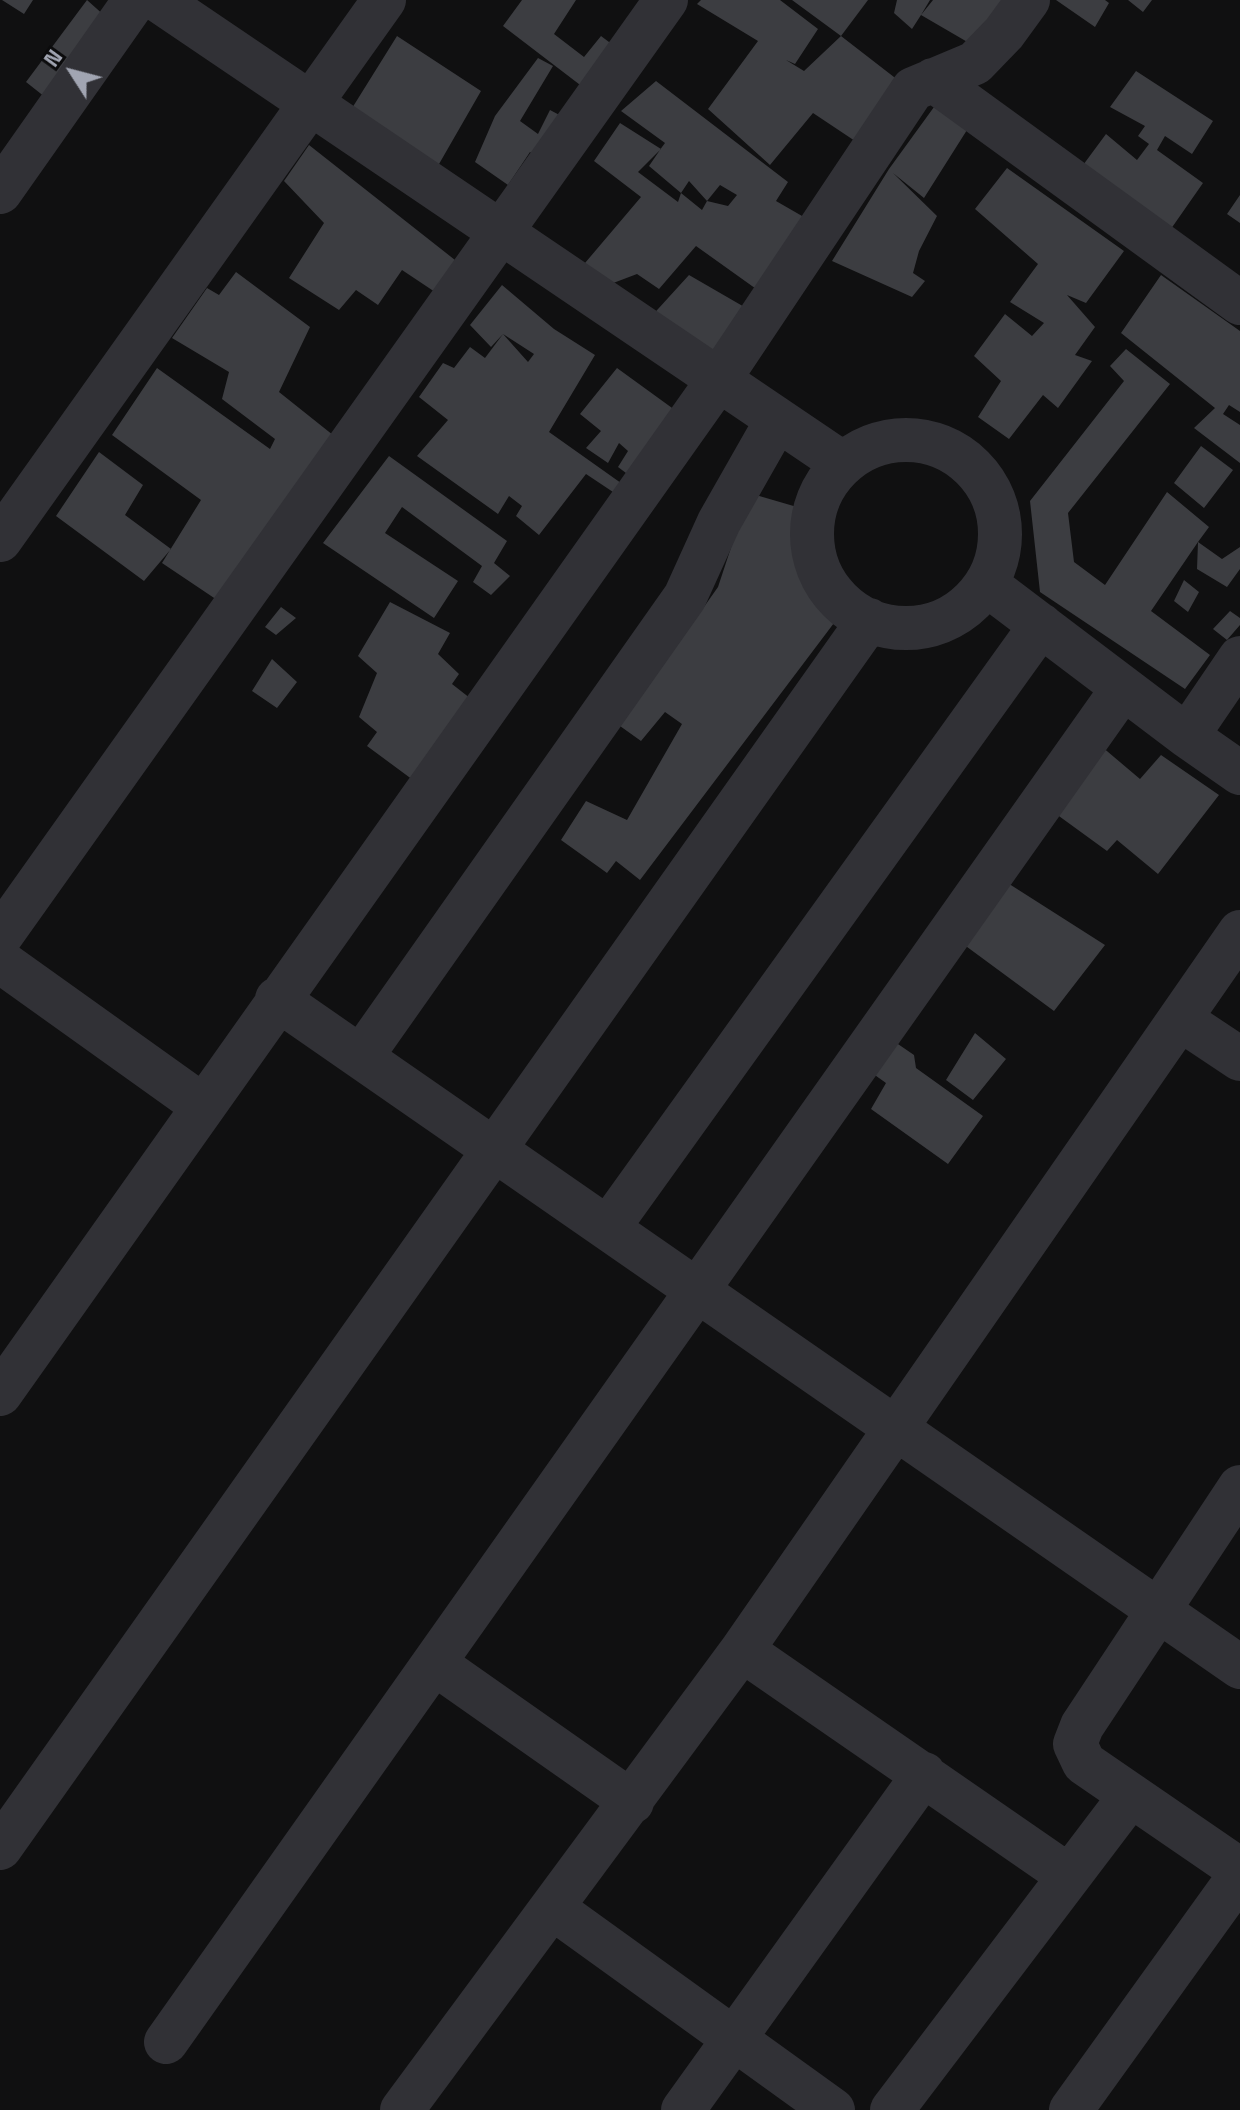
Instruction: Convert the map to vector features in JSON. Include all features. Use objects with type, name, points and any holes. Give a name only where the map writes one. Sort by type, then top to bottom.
[{"type":"street","points":[[0,192],[135,0]]},
{"type":"street","points":[[158,0],[717,382],[842,463]]},
{"type":"street","points":[[0,540],[384,0]]},
{"type":"street","points":[[0,937],[666,0]]},
{"type":"street","points":[[0,1394],[717,382],[913,89],[975,63],[1004,33],[1028,0]]},
{"type":"street","points":[[933,80],[1240,303]]},
{"type":"street","points":[[361,1057],[685,597],[719,522],[777,420]]},
{"type":"street","points":[[902,439],[942,445],[969,462],[990,488],[1000,519],[999,552],[986,584],[964,608],[935,624],[918,628],[886,627],[838,600],[819,572],[811,541],[814,513],[826,482],[842,463],[870,446],[902,439]]},
{"type":"street","points":[[986,584],[1240,773]]},
{"type":"street","points":[[0,1848],[869,620]]},
{"type":"street","points":[[608,1228],[1041,625]]},
{"type":"street","points":[[1187,736],[1240,658]]},
{"type":"street","points":[[166,2042],[1123,688]]},
{"type":"street","points":[[402,2110],[554,1909],[742,1650],[898,1430],[1240,932]]},
{"type":"street","points":[[0,961],[203,1106]]},
{"type":"street","points":[[277,999],[1240,1667]]},
{"type":"street","points":[[1180,1019],[1240,1059]]},
{"type":"street","points":[[1071,2110],[1240,1872],[1084,1763],[1075,1744],[1082,1726],[1240,1487]]},
{"type":"street","points":[[742,1650],[1069,1876]]},
{"type":"street","points":[[434,1663],[632,1802]]},
{"type":"street","points":[[683,2110],[924,1774]]},
{"type":"street","points":[[892,2110],[1131,1795]]},
{"type":"street","points":[[554,1909],[833,2110]]},
{"type":"building","points":[[2,0],[33,0],[24,14]]},
{"type":"building","points":[[87,0],[106,17],[50,101],[26,82]]},
{"type":"building","points":[[522,0],[576,0],[554,34],[584,57],[601,36],[617,48],[588,91],[503,26]]},
{"type":"building","points":[[701,0],[780,0],[818,29],[795,64],[786,60],[804,71],[841,36],[903,84],[858,143],[813,113],[770,165],[708,109],[758,41],[697,4]]},
{"type":"building","points":[[792,0],[868,0],[841,36]]},
{"type":"building","points":[[897,0],[930,0],[912,29],[894,13]]},
{"type":"building","points":[[933,0],[1009,0],[976,47],[921,15]]},
{"type":"building","points":[[1056,0],[1105,0],[1109,3],[1095,27]]},
{"type":"building","points":[[1128,0],[1152,0],[1143,12]]},
{"type":"building","points":[[397,36],[481,91],[435,171],[349,113]]},
{"type":"building","points":[[538,58],[553,66],[520,121],[538,134],[550,110],[567,119],[541,160],[530,152],[508,185],[475,162],[495,116]]},
{"type":"building","points":[[1136,71],[1213,121],[1192,154],[1165,136],[1157,150],[1203,183],[1166,236],[1072,180],[1106,134],[1137,160],[1149,144],[1138,136],[1145,126],[1110,107]]},
{"type":"building","points":[[656,81],[788,182],[776,201],[809,220],[759,291],[696,246],[659,289],[637,274],[608,285],[585,263],[641,197],[594,161],[620,123],[661,149],[665,143],[621,111]],"holes":[[[660,150],[649,166],[681,193],[678,202],[638,172]],[[689,181],[707,201],[702,210],[681,193]],[[720,185],[737,195],[728,206],[707,201]]]},
{"type":"building","points":[[934,107],[967,130],[924,198],[893,173],[937,216],[919,251],[913,273],[925,281],[912,297],[832,261],[889,169]]},
{"type":"building","points":[[309,145],[455,260],[435,292],[402,270],[378,305],[356,290],[339,310],[289,278],[324,223],[284,181]]},
{"type":"building","points":[[1007,168],[1124,251],[1086,303],[1067,295],[1095,327],[1075,355],[1092,361],[1058,408],[1043,395],[1009,439],[978,417],[1001,381],[974,356],[1005,314],[1032,336],[1044,323],[1010,302],[1038,264],[975,209]]},
{"type":"building","points":[[1240,195],[1240,223],[1227,214]]},
{"type":"building","points":[[236,272],[310,327],[279,392],[348,447],[232,610],[162,563],[201,500],[112,435],[157,368],[270,449],[275,439],[222,399],[229,372],[172,338],[207,288],[219,295]]},
{"type":"building","points":[[689,275],[753,312],[724,372],[648,320]]},
{"type":"building","points":[[1161,275],[1240,331],[1240,412],[1229,405],[1223,414],[1240,425],[1240,463],[1194,428],[1215,408],[1121,333]]},
{"type":"building","points":[[502,285],[554,329],[595,355],[549,432],[628,488],[622,498],[586,474],[539,535],[516,516],[522,506],[509,496],[498,514],[417,456],[448,420],[419,397],[443,363],[454,368],[470,347],[485,358],[503,334],[491,347],[470,325]],"holes":[[[503,334],[534,354],[528,362]]]},
{"type":"building","points":[[1126,349],[1170,384],[1068,513],[1074,562],[1105,585],[1167,492],[1209,527],[1151,611],[1210,655],[1185,689],[1040,592],[1030,501],[1124,381],[1110,366]]},
{"type":"building","points":[[617,368],[679,413],[634,479],[618,467],[628,451],[619,443],[608,463],[586,448],[601,431],[580,414]]},
{"type":"building","points":[[1201,446],[1233,470],[1204,508],[1174,483]]},
{"type":"building","points":[[99,452],[143,485],[125,515],[171,549],[144,581],[56,516]]},
{"type":"building","points":[[389,456],[507,541],[494,563],[510,576],[491,595],[473,582],[482,566],[402,507],[385,533],[458,581],[434,618],[323,543]]},
{"type":"building","points":[[749,493],[797,507],[795,538],[802,571],[834,623],[640,880],[616,861],[607,873],[561,840],[586,801],[627,820],[682,724],[665,712],[641,741],[620,726],[718,587]]},
{"type":"building","points":[[1198,542],[1222,559],[1240,547],[1240,569],[1227,587],[1197,569]]},
{"type":"building","points":[[1184,580],[1199,592],[1188,612],[1174,601]]},
{"type":"building","points":[[390,602],[450,633],[438,654],[459,674],[452,684],[475,702],[413,780],[367,746],[377,732],[359,717],[377,673],[358,656]]},
{"type":"building","points":[[281,607],[296,618],[276,635],[265,627]]},
{"type":"building","points":[[1230,611],[1240,618],[1240,625],[1227,640],[1213,629]]},
{"type":"building","points":[[272,659],[297,682],[277,708],[252,691]]},
{"type":"building","points":[[1101,746],[1140,779],[1161,755],[1219,795],[1158,874],[1117,840],[1107,851],[1052,811]]},
{"type":"building","points":[[992,873],[1105,945],[1054,1011],[959,941]]},
{"type":"building","points":[[975,1033],[1006,1059],[973,1100],[946,1080]]},
{"type":"building","points":[[895,1042],[914,1055],[916,1068],[983,1116],[948,1164],[871,1109],[886,1083],[872,1073]]}]
